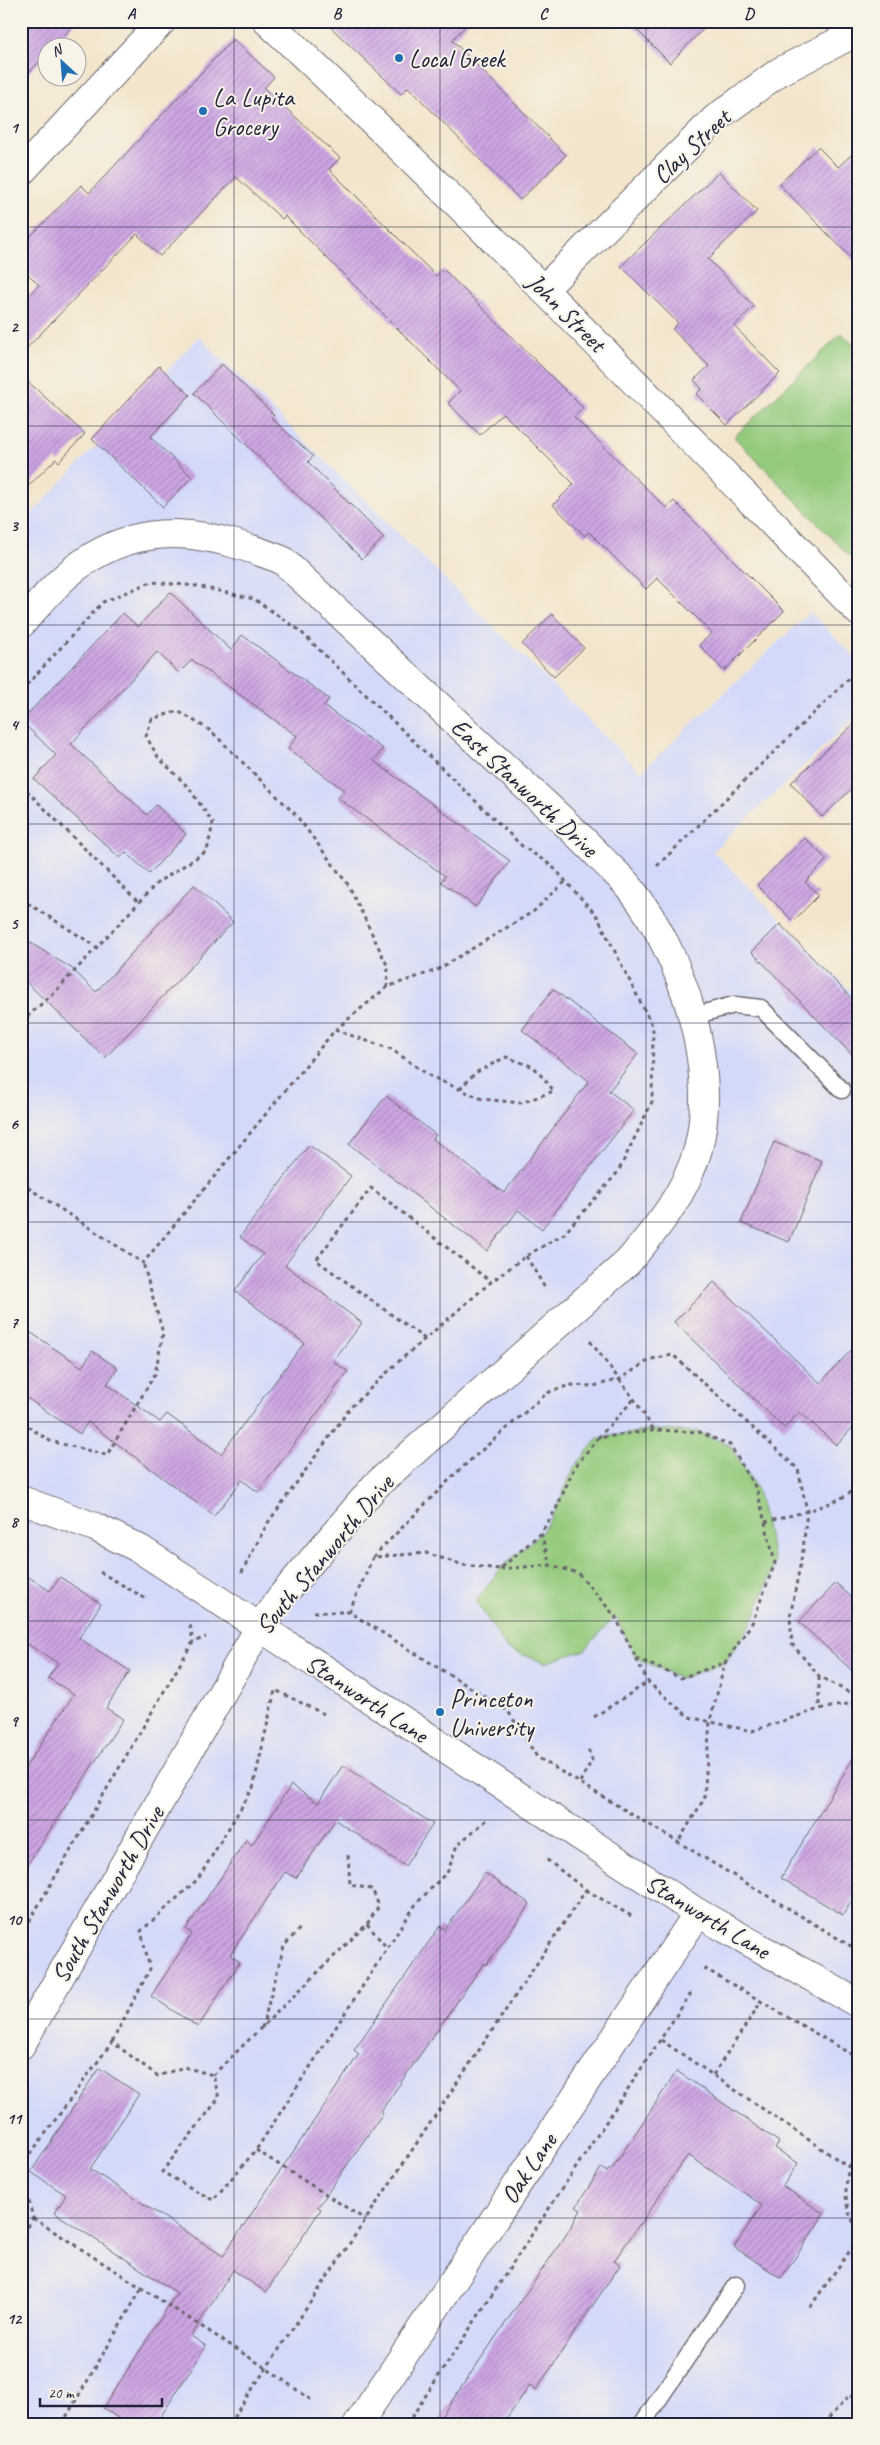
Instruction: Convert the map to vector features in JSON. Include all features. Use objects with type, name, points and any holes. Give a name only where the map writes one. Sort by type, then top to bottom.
[{"type":"street","points":[[21,172],[162,21]]},
{"type":"street","name":"John Street","points":[[267,21],[544,289],[859,612]]},
{"type":"street","name":"Clay Street","points":[[544,289],[716,118],[779,72],[859,31]]},
{"type":"street","name":"East Stanworth Drive","points":[[21,624],[53,589],[81,564],[118,544],[155,535],[193,534],[237,543],[282,560],[571,828],[630,889],[656,928],[676,969],[693,1016],[702,1058],[704,1106],[698,1149],[684,1186]]},
{"type":"street","name":"South Stanworth Drive","points":[[21,2045],[259,1628],[281,1597],[376,1486],[628,1262],[662,1222],[684,1186]]},
{"type":"street","name":"Stanworth Lane","points":[[21,1500],[95,1527],[140,1549],[698,1912],[859,2004]]},
{"type":"street","name":"Oak Lane","points":[[358,2424],[698,1912]]},
{"type":"lane","points":[[693,1016],[734,1005],[761,1008],[842,1090]]},
{"type":"lane","points":[[642,2424],[736,2285]]},
{"type":"path","points":[[21,691],[103,602],[151,582],[197,586],[254,599],[298,630],[522,846],[552,866],[566,881],[597,916],[653,1027],[652,1102],[618,1172],[564,1234],[526,1256],[491,1282],[350,1408],[267,1524],[238,1580]]},
{"type":"path","points":[[652,871],[859,669]]},
{"type":"path","points":[[21,1022],[55,992],[158,882],[207,851],[213,823],[189,788],[158,757],[146,736],[152,718],[178,710],[211,731],[296,815],[349,886],[388,967],[388,987]]},
{"type":"path","points":[[21,785],[138,903]]},
{"type":"path","points":[[143,1263],[335,1030],[388,987],[437,970],[534,911],[566,881]]},
{"type":"path","points":[[21,899],[97,947]]},
{"type":"path","points":[[335,1030],[390,1049],[430,1076],[482,1099],[522,1103],[554,1091],[534,1067],[506,1057],[476,1073],[460,1089]]},
{"type":"path","points":[[21,1183],[143,1263],[163,1333],[155,1374],[107,1455],[50,1441],[21,1422]]},
{"type":"path","points":[[425,1339],[316,1260],[371,1188],[491,1282]]},
{"type":"path","points":[[526,1256],[548,1292]]},
{"type":"path","points":[[590,1341],[634,1399],[654,1430]]},
{"type":"path","points":[[349,1612],[373,1557],[457,1472],[547,1393],[570,1385],[594,1386],[620,1380],[652,1359],[673,1355],[798,1469],[808,1510],[803,1550],[790,1617],[792,1644],[818,1676],[859,1700]]},
{"type":"path","points":[[500,1569],[540,1533],[556,1509],[574,1468],[598,1438],[634,1399]]},
{"type":"path","points":[[598,1438],[654,1430],[699,1432],[730,1445],[757,1490],[775,1563],[752,1623],[725,1663],[710,1721],[704,1799],[678,1842]]},
{"type":"path","points":[[765,1522],[848,1496],[859,1487]]},
{"type":"path","points":[[540,1533],[550,1566]]},
{"type":"path","points":[[373,1557],[426,1553],[463,1566],[500,1569],[550,1566],[578,1573],[615,1616],[648,1682],[689,1717],[752,1731],[820,1709],[859,1700]]},
{"type":"path","points":[[99,1571],[157,1605]]},
{"type":"path","points":[[314,1612],[349,1612],[508,1711],[537,1756],[859,1951]]},
{"type":"path","points":[[21,1935],[192,1642],[190,1624],[182,1619]]},
{"type":"path","points":[[192,1642],[206,1638]]},
{"type":"path","points":[[636,1658],[681,1678],[725,1663]]},
{"type":"path","points":[[818,1676],[820,1709]]},
{"type":"path","points":[[594,1717],[648,1682]]},
{"type":"path","points":[[21,2239],[33,2218],[21,2169],[112,2042],[150,1969],[141,1931],[198,1879],[253,1788],[275,1690],[328,1716]]},
{"type":"path","points":[[580,1782],[592,1760],[587,1746]]},
{"type":"path","points":[[213,2075],[220,2098],[162,2172],[213,2200],[256,2150],[416,1904],[448,1871],[458,1845],[491,1817],[483,1812]]},
{"type":"path","points":[[213,2075],[368,1924],[379,1906],[372,1889],[350,1885],[348,1854]]},
{"type":"path","points":[[542,1856],[586,1890],[633,1917]]},
{"type":"path","points":[[229,2424],[586,1890]]},
{"type":"path","points":[[368,1924],[387,1948]]},
{"type":"path","points":[[261,2028],[284,1946],[301,1927]]},
{"type":"path","points":[[701,1977],[706,1969],[859,2059]]},
{"type":"path","points":[[408,2424],[696,1985]]},
{"type":"path","points":[[713,2075],[761,2002]]},
{"type":"path","points":[[661,2040],[848,2167]]},
{"type":"path","points":[[112,2042],[158,2076],[184,2067],[213,2075]]},
{"type":"path","points":[[256,2150],[366,2220]]},
{"type":"path","points":[[859,2150],[848,2167],[844,2192],[850,2219],[859,2231]]},
{"type":"path","points":[[33,2218],[266,2368],[314,2402]]},
{"type":"path","points":[[810,2307],[859,2238]]},
{"type":"path","points":[[62,2424],[142,2288]]},
{"type":"path","points":[[823,2424],[850,2396],[859,2404]]},
{"type":"path","points":[[21,2414],[38,2424]]},
{"type":"shaded area","name":"Princeton University","points":[[199,337],[641,772],[810,612],[859,661],[859,714],[713,851],[859,1000],[859,2424],[21,2424],[21,525]]},
{"type":"green space","points":[[842,333],[859,350],[859,566],[734,437]]},
{"type":"green space","points":[[654,1430],[699,1432],[730,1445],[757,1490],[775,1563],[752,1623],[725,1663],[681,1678],[636,1658],[615,1616],[585,1650],[545,1663],[507,1649],[476,1601],[500,1569],[541,1533],[556,1509],[574,1468],[598,1438]]},
{"type":"building","points":[[21,21],[77,21],[61,38],[38,38],[38,63],[21,81]]},
{"type":"building","points":[[324,21],[470,21],[452,40],[566,155],[520,200],[408,87],[401,94]]},
{"type":"building","points":[[628,21],[711,21],[670,63]]},
{"type":"building","points":[[233,39],[274,77],[264,88],[340,158],[329,169],[436,276],[443,269],[583,408],[574,417],[666,508],[674,501],[784,611],[724,671],[699,645],[712,633],[657,578],[646,589],[589,532],[585,536],[553,505],[574,484],[503,413],[480,435],[448,403],[460,391],[285,216],[282,219],[236,177],[160,256],[137,234],[21,354],[21,302],[39,285],[21,267],[21,246],[81,185],[89,193]]},
{"type":"building","points":[[818,147],[838,167],[859,148],[859,266],[779,184]]},
{"type":"building","points":[[719,172],[757,211],[708,259],[754,306],[734,326],[780,373],[727,425],[696,394],[702,389],[694,380],[709,366],[672,329],[678,323],[621,266]]},
{"type":"building","points":[[222,364],[274,415],[271,418],[313,456],[308,462],[384,538],[362,559],[194,393]]},
{"type":"building","points":[[159,366],[190,395],[150,437],[192,477],[163,507],[92,439]]},
{"type":"building","points":[[21,375],[85,434],[59,462],[56,459],[21,493]]},
{"type":"building","points":[[170,592],[231,650],[242,635],[329,699],[324,706],[383,749],[374,761],[510,861],[476,907],[441,882],[445,876],[338,798],[344,790],[288,749],[297,736],[192,660],[179,673],[157,652],[71,744],[147,815],[156,805],[186,834],[149,874],[126,852],[120,858],[34,779],[56,755],[21,721],[123,613],[138,627]]},
{"type":"building","points":[[552,614],[584,648],[554,677],[522,644]]},
{"type":"building","points":[[859,719],[859,782],[822,817],[791,783]]},
{"type":"building","points":[[805,838],[827,860],[805,882],[819,895],[793,921],[757,885]]},
{"type":"building","points":[[194,885],[233,922],[105,1058],[21,977],[21,937],[71,968],[96,992]]},
{"type":"building","points":[[780,924],[859,1006],[859,1062],[752,952]]},
{"type":"building","points":[[553,989],[638,1054],[609,1091],[634,1110],[542,1229],[518,1210],[487,1251],[349,1144],[386,1096],[436,1135],[433,1139],[504,1193],[589,1081],[522,1030]]},
{"type":"building","points":[[774,1142],[822,1161],[789,1242],[741,1223]]},
{"type":"building","points":[[309,1145],[351,1176],[285,1265],[362,1323],[333,1361],[348,1372],[258,1492],[242,1480],[214,1516],[88,1422],[80,1434],[21,1394],[21,1326],[82,1367],[92,1351],[118,1368],[107,1384],[160,1422],[167,1414],[221,1454],[304,1343],[235,1291],[263,1254],[240,1237]]},
{"type":"building","points":[[714,1282],[820,1383],[859,1342],[859,1421],[836,1445],[800,1412],[784,1428],[674,1322]]},
{"type":"building","points":[[21,1572],[50,1591],[60,1577],[101,1604],[79,1638],[130,1671],[106,1708],[123,1719],[21,1874],[21,1774],[74,1694],[48,1678],[58,1663],[21,1640]]},
{"type":"building","points":[[836,1583],[859,1604],[859,1677],[799,1622]]},
{"type":"building","points":[[859,1748],[859,1888],[843,1915],[781,1878]]},
{"type":"building","points":[[343,1765],[433,1824],[405,1866],[335,1820],[296,1878],[285,1872],[230,1955],[240,1962],[198,2027],[151,1996],[192,1934],[186,1929],[246,1840],[252,1845],[291,1785],[318,1803]]},
{"type":"building","points":[[485,1873],[530,1904],[486,1965],[484,1963],[381,2111],[383,2113],[318,2207],[321,2209],[266,2292],[233,2270],[191,2336],[206,2346],[156,2424],[127,2424],[103,2408],[177,2293],[55,2213],[66,2195],[31,2172],[99,2068],[139,2094],[90,2169],[223,2256],[359,2054],[354,2050],[440,1926],[445,1930]]},
{"type":"building","points":[[677,2071],[779,2142],[775,2148],[798,2163],[783,2186],[824,2214],[795,2258],[781,2278],[734,2247],[762,2205],[688,2155],[614,2261],[620,2265],[536,2390],[530,2385],[503,2424],[436,2424],[566,2235],[581,2210],[576,2207],[601,2168],[607,2172],[609,2169],[611,2170]]},
{"type":"place","name":"Local Greek","points":[[399,58]]},
{"type":"place","name":"La Lupita Grocery","points":[[203,111]]},
{"type":"place","name":"Princeton University","points":[[440,1712]]}]
